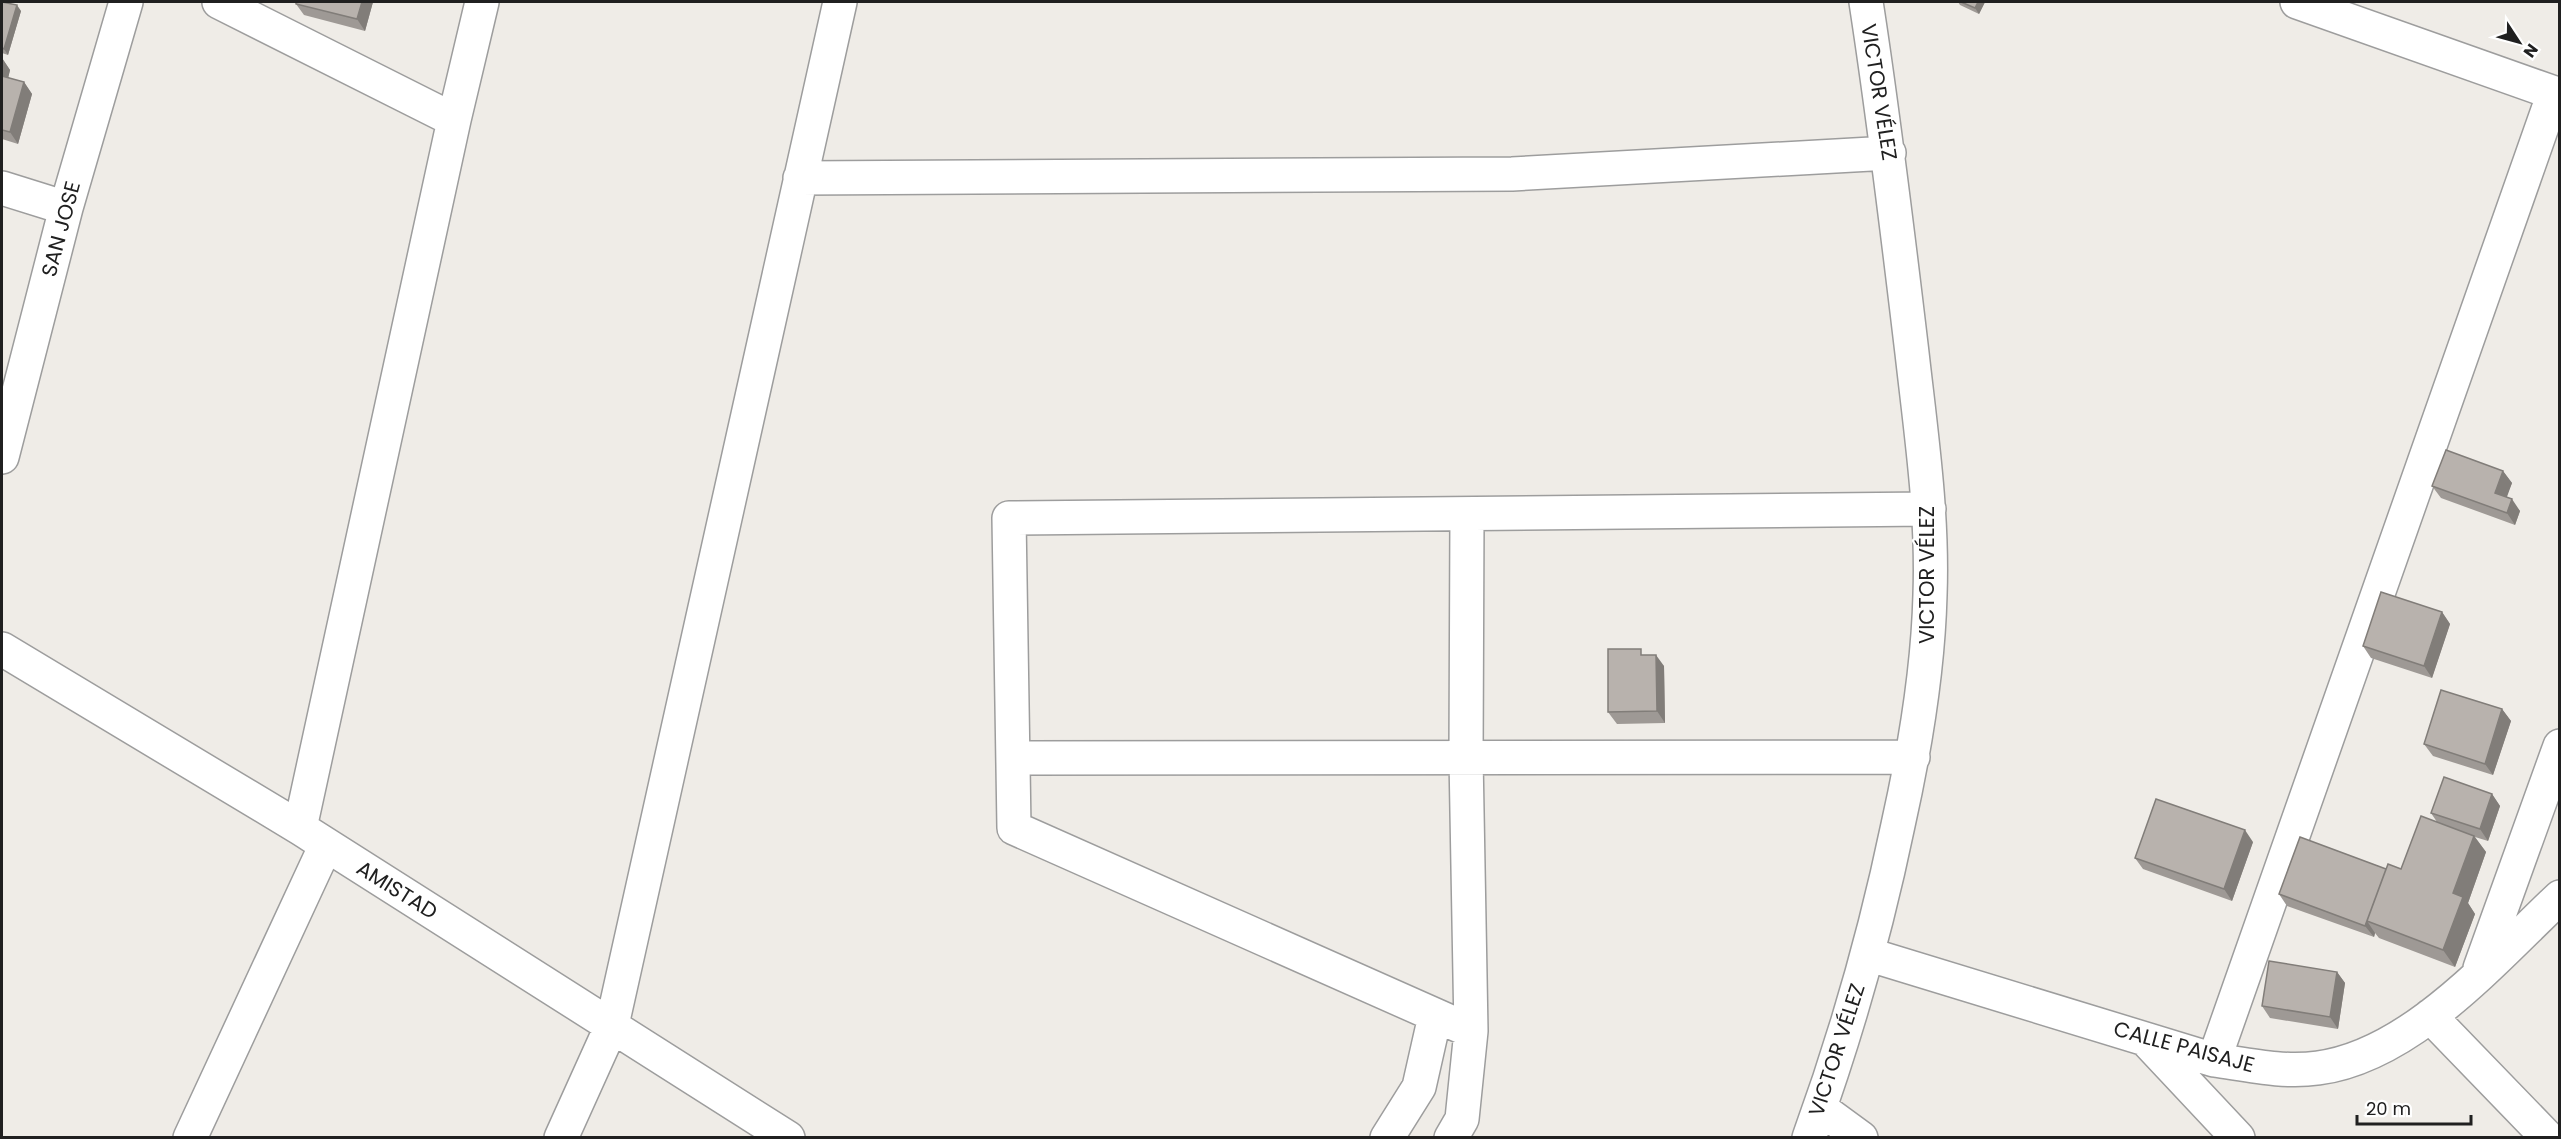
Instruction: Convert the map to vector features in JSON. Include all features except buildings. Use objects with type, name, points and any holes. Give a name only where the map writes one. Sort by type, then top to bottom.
[{"type":"street","name":"SAN JOSE","points":[[2,457],[66,208],[126,2]]},
{"type":"street","points":[[219,2],[454,120]]},
{"type":"street","points":[[190,1137],[313,837],[454,120],[482,2]]},
{"type":"street","points":[[561,1137],[612,1025],[840,2]]},
{"type":"street","name":"VICTOR VÉLEZ","points":[[1814,1123],[1867,954],[1890,864],[1913,757],[1926,669],[1930,595],[1929,509],[1889,153],[1866,2]]},
{"type":"street","points":[[2214,1060],[2557,94],[2368,13],[2297,2]]},
{"type":"street","points":[[800,178],[1512,174],[1889,153]]},
{"type":"street","points":[[2,188],[66,208]]},
{"type":"street","points":[[1471,1031],[1014,828],[1009,518],[1929,509]]},
{"type":"street","points":[[1451,1137],[1462,1119],[1471,1031],[1467,757],[1467,514]]},
{"type":"street","name":"AMISTAD","points":[[5,661],[313,837],[788,1137]]},
{"type":"street","points":[[2478,975],[2559,746]]},
{"type":"street","points":[[1012,758],[1913,757]]},
{"type":"street","name":"CALLE PAISAJE","points":[[1867,954],[2214,1060],[2270,1069],[2318,1068],[2366,1056],[2409,1032],[2430,1017],[2478,975],[2559,897]]},
{"type":"street","points":[[1387,1137],[1419,1087],[1435,1016]]},
{"type":"street","points":[[2430,1017],[2548,1137]]},
{"type":"street","points":[[2145,1039],[2238,1137]]},
{"type":"street","points":[[1814,1123],[1861,1137]]}]
